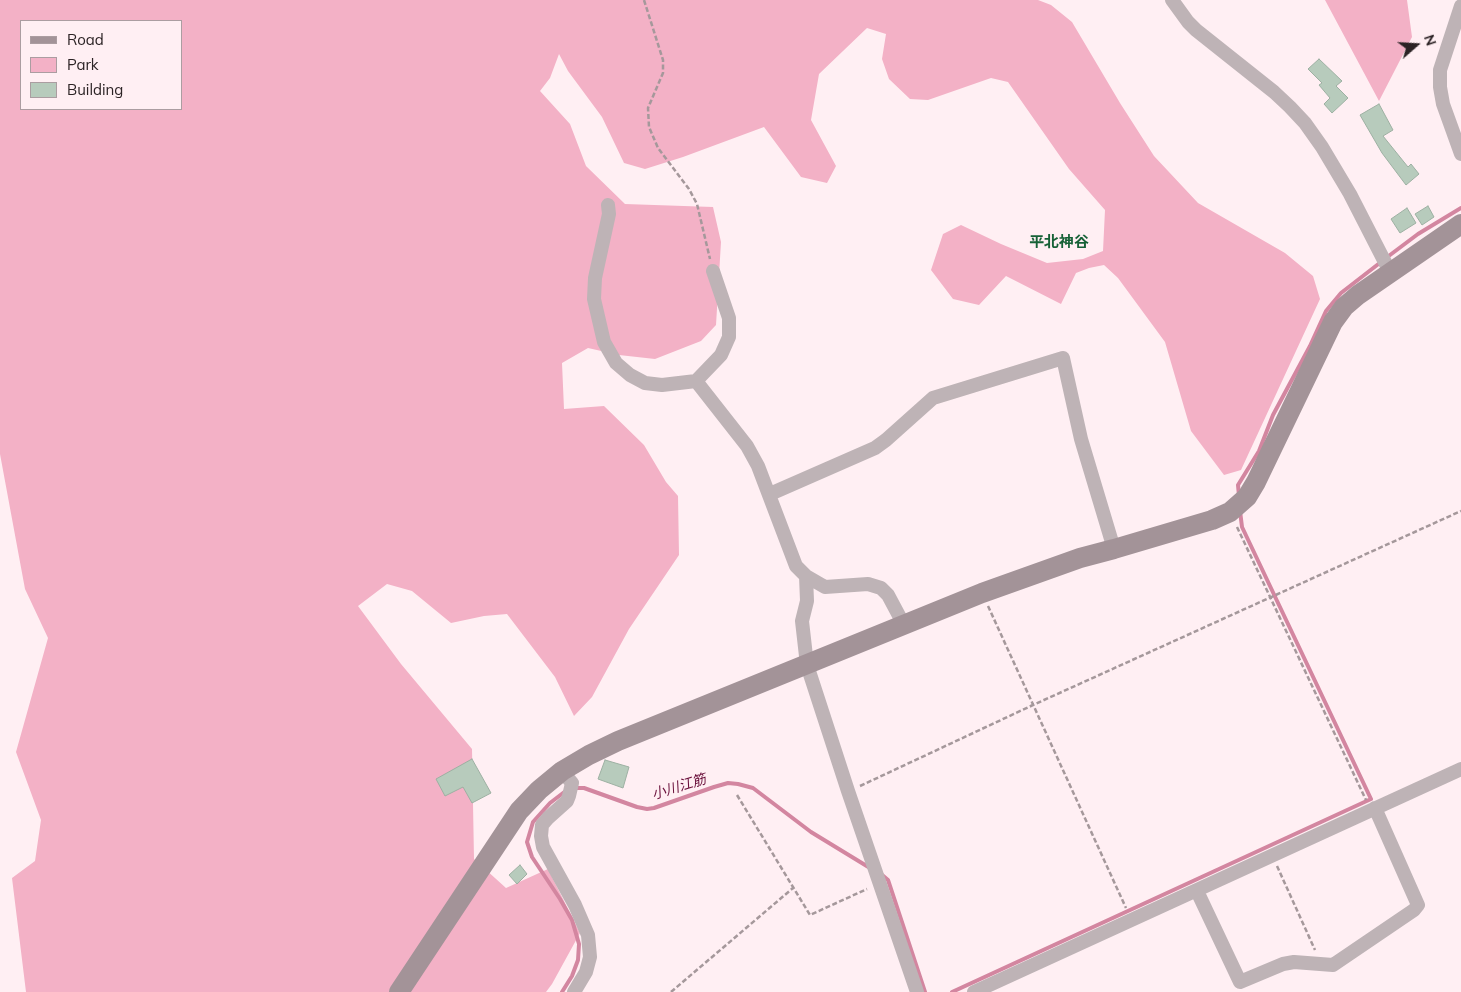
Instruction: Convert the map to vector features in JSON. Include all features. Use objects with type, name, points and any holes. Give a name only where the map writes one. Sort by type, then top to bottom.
[{"type":"street","points":[[1172,0],[1196,30],[1274,92],[1305,123],[1322,147],[1350,194],[1386,265]]},
{"type":"street","points":[[1461,6],[1440,70],[1443,104],[1461,154]]},
{"type":"street","points":[[608,205],[610,214],[595,278],[594,299],[604,342],[616,363],[630,375],[645,383],[662,385],[696,380],[721,355],[729,337],[729,318],[713,271]]},
{"type":"street","points":[[399,992],[519,811],[538,790],[568,783],[618,741],[982,594],[1080,558],[1212,520],[1230,512],[1247,497],[1256,482],[1333,322],[1344,307],[1386,265],[1461,224]]},
{"type":"street","points":[[770,494],[874,448],[886,440],[933,398],[1063,358],[1081,439],[1114,549]]},
{"type":"street","points":[[696,380],[747,446],[758,466],[796,566],[806,576],[825,587],[868,584],[881,588],[888,595],[904,625]]},
{"type":"street","points":[[806,576],[807,601],[802,621],[807,665],[848,791],[918,992]]},
{"type":"street","points":[[974,992],[1461,769]]},
{"type":"street","points":[[568,783],[567,802],[542,825],[541,836],[543,847],[576,905],[588,935],[590,957],[586,972],[574,992]]},
{"type":"street","points":[[1197,891],[1240,982],[1283,964],[1294,962],[1333,965],[1414,910],[1418,905],[1375,808]]},
{"type":"path","points":[[644,0],[663,60],[663,73],[648,108],[649,127],[658,148],[689,189],[697,204],[713,271]]},
{"type":"path","points":[[848,791],[1461,511]]},
{"type":"path","points":[[1230,512],[1365,798]]},
{"type":"path","points":[[982,594],[1125,906]]},
{"type":"path","points":[[737,795],[810,915],[879,880]]},
{"type":"path","points":[[1273,856],[1321,964]]},
{"type":"path","points":[[671,992],[794,888]]},
{"type":"green space","points":[[0,0],[1038,0],[1051,5],[1072,22],[1154,156],[1198,203],[1285,253],[1313,276],[1320,299],[1241,470],[1224,475],[1191,431],[1165,342],[1118,278],[1104,265],[1076,273],[1061,304],[1006,276],[979,305],[953,299],[931,270],[943,234],[961,225],[1047,263],[1083,259],[1103,251],[1105,210],[1069,169],[1008,82],[991,78],[928,100],[910,99],[889,79],[882,59],[886,34],[867,28],[819,74],[811,120],[836,166],[827,183],[801,177],[764,127],[645,169],[624,163],[602,117],[568,71],[559,54],[550,78],[540,91],[570,124],[586,166],[625,204],[713,207],[721,242],[716,325],[701,341],[655,359],[619,355],[588,348],[562,363],[564,409],[604,406],[644,445],[666,482],[678,496],[679,555],[629,629],[592,697],[574,716],[555,677],[507,614],[484,616],[451,623],[412,591],[387,584],[358,606],[401,664],[472,749],[474,859],[506,888],[548,869],[580,933],[546,992],[26,992],[12,878],[35,861],[41,820],[16,752],[48,638],[25,589],[0,454]]},
{"type":"green space","points":[[1325,0],[1407,0],[1412,37],[1379,101]]},
{"type":"building","points":[[1319,59],[1342,81],[1336,86],[1348,98],[1332,113],[1324,104],[1330,98],[1319,85],[1322,83],[1308,69]]},
{"type":"building","points":[[1379,104],[1393,130],[1383,136],[1408,167],[1411,164],[1419,174],[1406,185],[1382,153],[1360,115]]},
{"type":"building","points":[[1428,206],[1434,217],[1422,225],[1415,214]]},
{"type":"building","points":[[1407,208],[1416,223],[1400,233],[1391,219]]},
{"type":"building","points":[[472,759],[491,793],[472,803],[463,787],[445,796],[436,779]]},
{"type":"building","points":[[605,760],[629,767],[623,788],[598,779]]},
{"type":"building","points":[[520,865],[527,874],[517,884],[509,875]]},
{"type":"waterway","points":[[1386,258],[1418,234],[1461,208]]},
{"type":"waterway","points":[[1239,496],[1238,485],[1259,451],[1273,415],[1310,346],[1326,311],[1341,293],[1381,262]]},
{"type":"waterway","points":[[952,992],[1371,799],[1242,527],[1240,511]]},
{"type":"waterway","name":"小川江筋","points":[[573,788],[584,788],[647,809],[728,783],[753,788],[811,832],[870,868]]},
{"type":"waterway","name":"小川江筋","points":[[562,992],[572,976],[578,960],[579,944],[572,920],[532,857],[527,842],[533,822],[550,803],[567,790]]},
{"type":"waterway","name":"小川江筋","points":[[881,874],[888,880],[925,992]]},
{"type":"district","name":"平北神谷","points":[[1059,242]]}]
